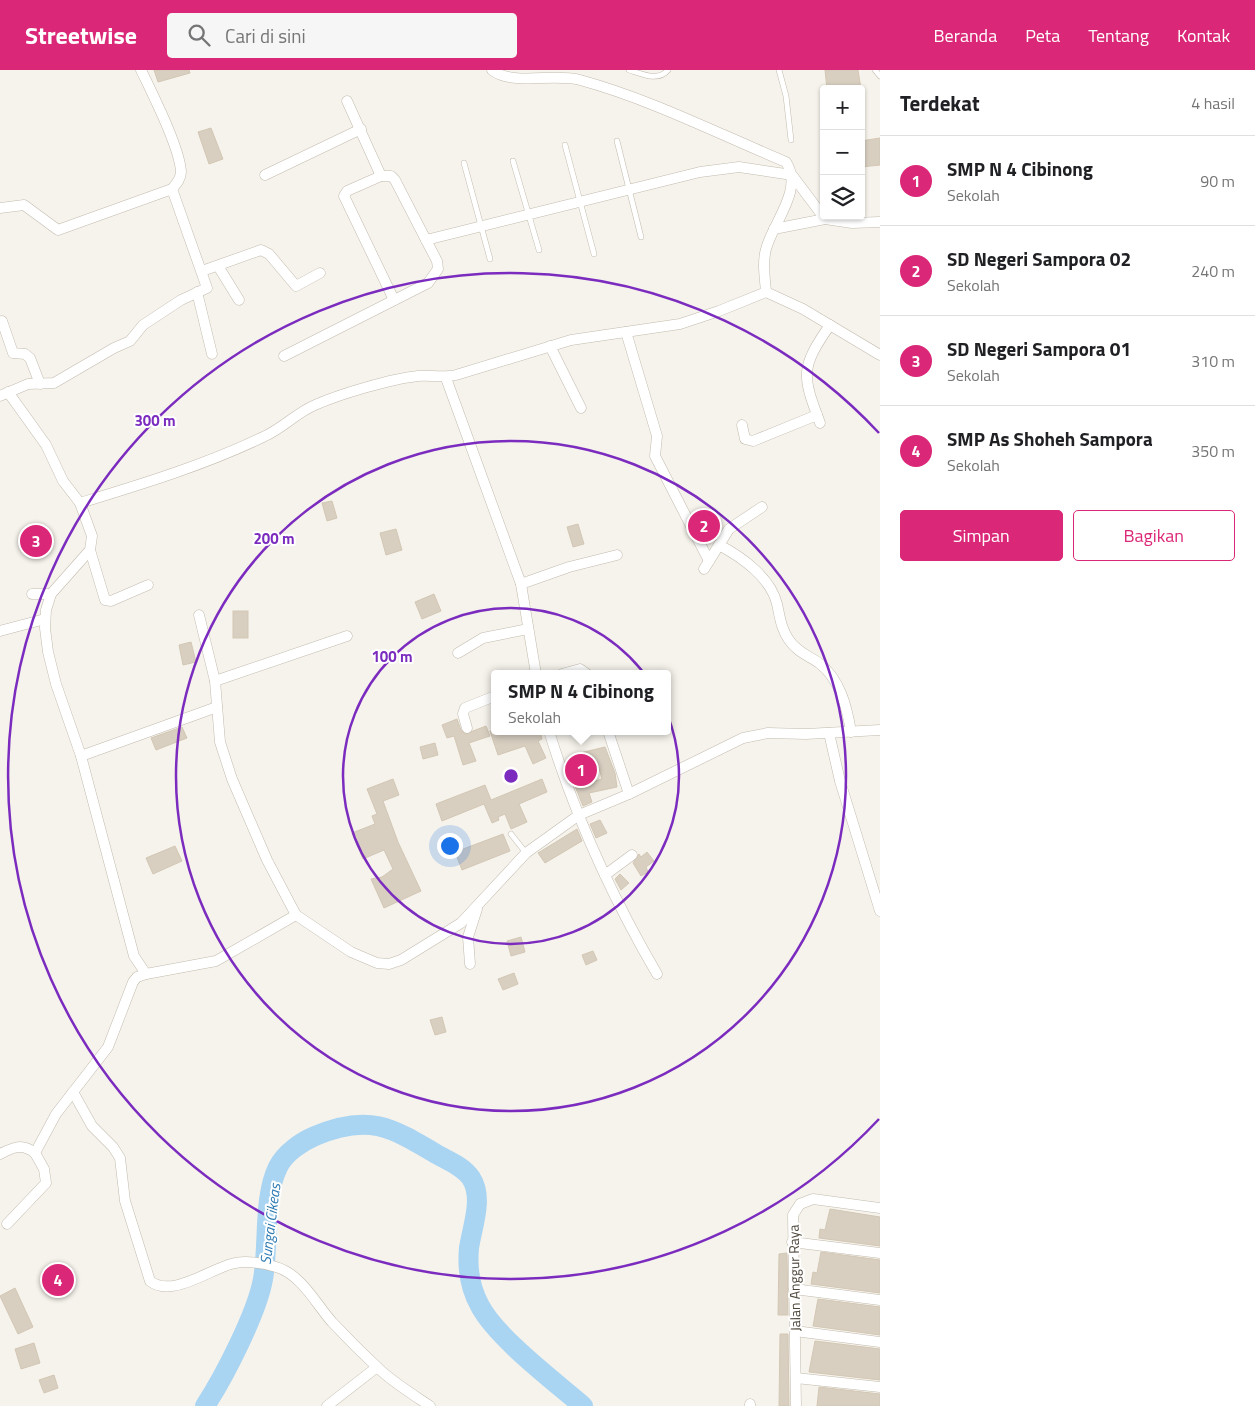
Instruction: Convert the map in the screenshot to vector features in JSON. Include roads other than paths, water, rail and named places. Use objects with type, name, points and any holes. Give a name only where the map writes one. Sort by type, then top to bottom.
[{"type":"street","points":[[0,208],[24,205],[58,230],[172,189],[179,180],[180,166],[170,136],[141,70]]},
{"type":"street","points":[[492,70],[500,76],[511,79],[557,76],[589,83],[710,129],[786,162],[792,175],[820,212]]},
{"type":"street","points":[[347,101],[381,176]]},
{"type":"street","points":[[266,175],[361,129]]},
{"type":"street","points":[[426,240],[580,200],[700,172],[739,167],[792,175]]},
{"type":"street","points":[[766,292],[766,250],[790,191],[792,175]]},
{"type":"street","points":[[284,356],[428,283],[434,277],[438,269],[437,261],[395,180],[391,176],[381,176],[347,191],[345,202],[394,300]]},
{"type":"street","points":[[148,585],[111,601],[106,600],[90,550],[92,536],[80,503],[63,481],[37,430],[4,394],[28,384],[54,383],[114,348],[130,341],[143,325],[181,300],[207,287],[172,189]]},
{"type":"street","points":[[774,229],[820,220]]},
{"type":"street","points":[[832,220],[852,223],[880,222]]},
{"type":"street","points":[[202,271],[261,250],[269,254],[296,286],[320,274]]},
{"type":"street","points":[[218,266],[239,300]]},
{"type":"street","points":[[197,292],[212,354]]},
{"type":"street","points":[[80,503],[166,476],[253,442],[272,433],[306,410],[322,402],[394,380],[418,376],[446,378],[550,346],[592,336],[680,324],[766,292],[803,309],[880,355]]},
{"type":"street","points":[[2,320],[13,353],[25,354],[30,358],[40,384]]},
{"type":"street","points":[[742,425],[745,439],[753,441],[819,419],[806,379],[806,368],[809,357],[830,325]]},
{"type":"street","points":[[626,332],[657,436],[655,456],[706,565],[734,524],[762,507]]},
{"type":"street","points":[[550,346],[581,408]]},
{"type":"street","points":[[446,378],[521,584],[535,670]]},
{"type":"street","points":[[719,545],[750,566],[766,584],[775,598],[780,620],[790,642],[800,652],[827,670],[834,679],[846,709],[851,732]]},
{"type":"street","points":[[90,550],[52,594],[45,619],[48,652],[56,684],[81,756],[134,956],[146,974]]},
{"type":"street","points":[[521,584],[592,560],[617,555]]},
{"type":"street","points":[[32,594],[52,594]]},
{"type":"street","points":[[199,615],[216,681],[220,742],[232,779],[252,827],[296,915],[365,960],[377,964],[389,964],[401,960],[440,938],[461,923],[526,854],[578,815],[629,794],[756,734],[880,730]]},
{"type":"street","points":[[0,631],[45,619]]},
{"type":"street","points":[[458,653],[483,638],[528,629]]},
{"type":"street","points":[[216,681],[347,636]]},
{"type":"street","points":[[467,728],[463,714],[465,708],[491,698]]},
{"type":"street","points":[[81,756],[217,707]]},
{"type":"street","points":[[828,733],[840,781],[880,911]]},
{"type":"street","points":[[550,735],[578,815],[605,876],[625,918],[657,974]]},
{"type":"street","points":[[609,735],[629,794]]},
{"type":"street","points":[[605,876],[632,855]]},
{"type":"street","points":[[470,964],[468,936],[477,908]]},
{"type":"street","points":[[36,1153],[52,1122],[108,1047],[133,982],[137,977],[216,961],[296,915]]},
{"type":"street","points":[[73,1092],[92,1126],[120,1158],[125,1201],[150,1282],[156,1286],[163,1287],[190,1282],[230,1264],[240,1262],[277,1267],[302,1285],[332,1322],[377,1367],[397,1385],[430,1406]]},
{"type":"street","points":[[0,1154],[15,1146],[22,1146],[36,1153],[44,1169],[46,1183],[7,1224]]},
{"type":"street","name":"Jalan Anggur Raya","points":[[796,1406],[793,1215],[805,1200],[813,1199],[880,1208]]},
{"type":"street","points":[[792,1242],[880,1253]]},
{"type":"street","points":[[794,1289],[880,1300]]},
{"type":"street","points":[[795,1332],[880,1342]]},
{"type":"street","points":[[327,1406],[377,1367]]},
{"type":"street","points":[[796,1378],[880,1387]]},
{"type":"lane","points":[[629,70],[656,77],[661,76],[668,70]]},
{"type":"lane","points":[[779,70],[786,96],[791,140]]},
{"type":"lane","points":[[876,70],[880,76]]},
{"type":"lane","points":[[617,141],[641,237]]},
{"type":"lane","points":[[565,145],[594,254]]},
{"type":"lane","points":[[513,161],[539,250]]},
{"type":"lane","points":[[464,163],[479,226],[490,260]]},
{"type":"lane","points":[[511,834],[526,854]]},
{"type":"waterway","name":"Sungai Cikeas","points":[[205,1406],[239,1344],[260,1293],[265,1266],[268,1207],[273,1179],[278,1167],[289,1153],[310,1138],[350,1125],[379,1126],[392,1131],[456,1165],[468,1174],[477,1194],[468,1263],[470,1278],[480,1306],[499,1332],[512,1345],[583,1406]]},
{"type":"place","name":"SD Negeri Sampora 02","points":[[704,526]]},
{"type":"place","name":"SD Negeri Sampora 01","points":[[36,541]]},
{"type":"place","name":"SMP N 4 Cibinong","points":[[581,770]]},
{"type":"place","name":"SMP As Shoheh Sampora","points":[[58,1280]]}]
